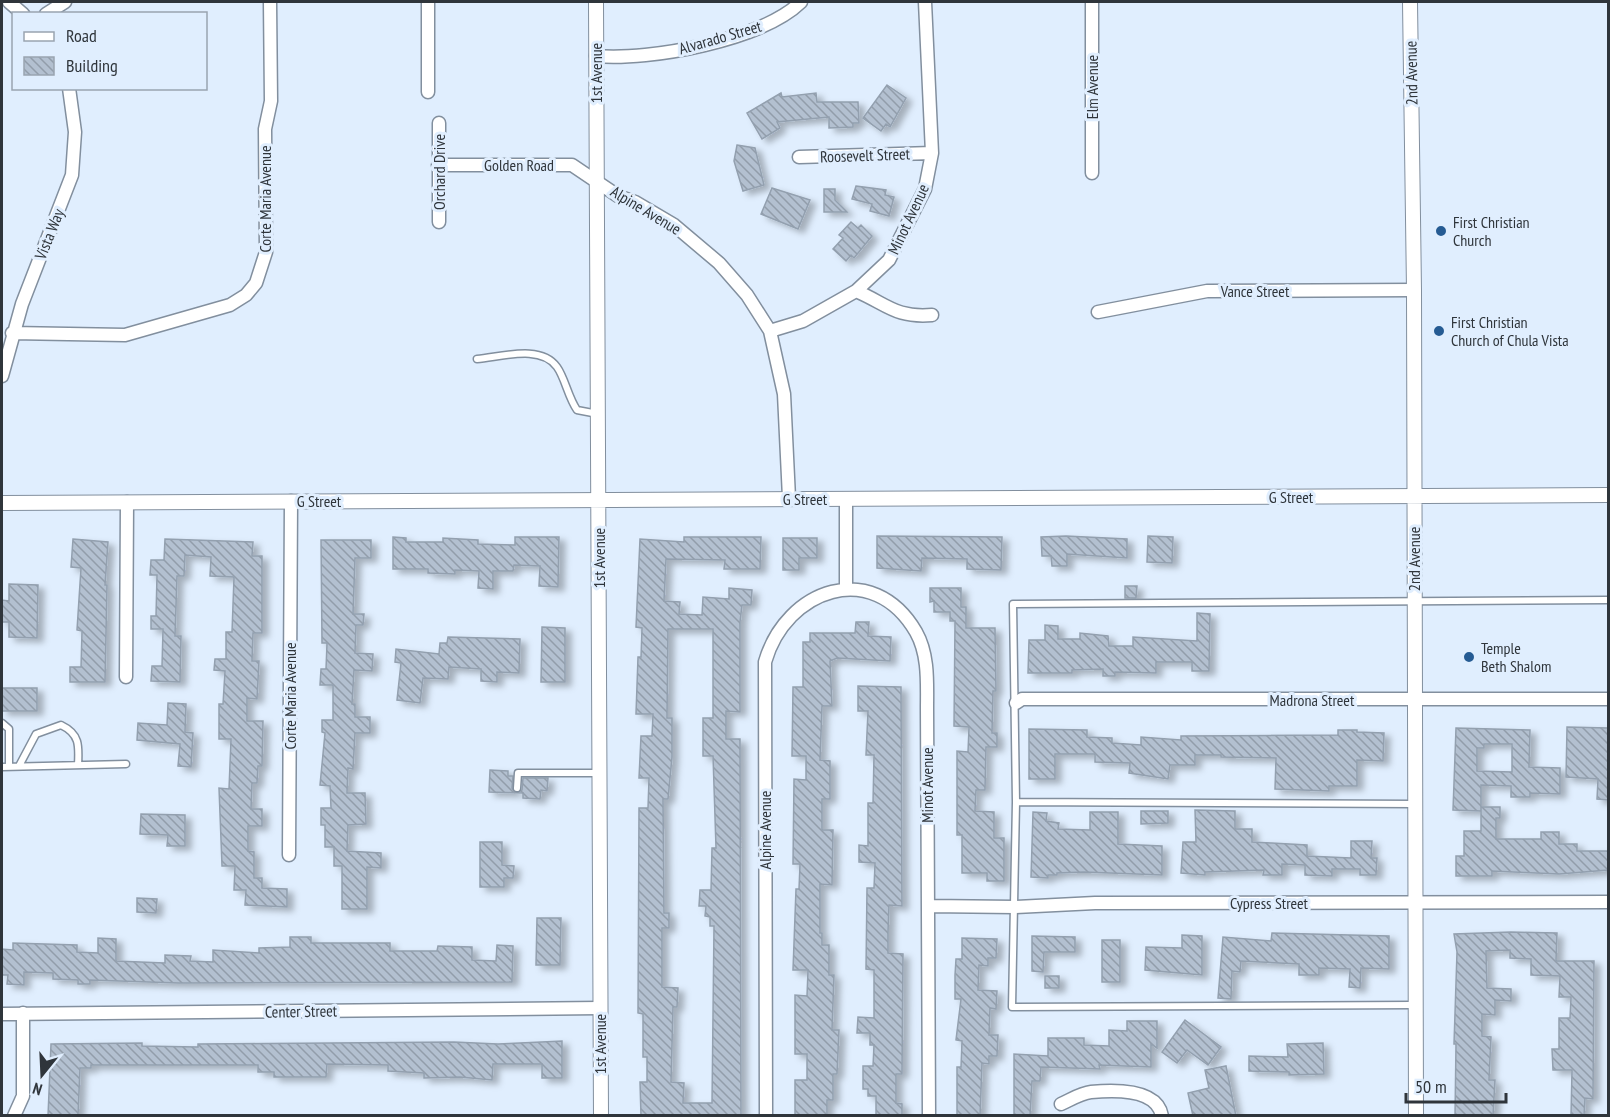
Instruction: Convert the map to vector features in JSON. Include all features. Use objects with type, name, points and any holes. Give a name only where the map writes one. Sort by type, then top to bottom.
[{"type":"street","points":[[9,2],[21,12]]},
{"type":"street","points":[[49,12],[65,2]]},
{"type":"street","name":"Corte Maria Avenue","points":[[12,333],[125,335],[230,305],[246,295],[256,283],[266,252],[265,129],[271,101],[270,2]]},
{"type":"street","points":[[428,2],[429,92]]},
{"type":"street","name":"1st Avenue","points":[[596,2],[601,1116]]},
{"type":"street","name":"Alvarado Street","points":[[596,56],[623,58],[688,49],[777,20],[801,2]]},
{"type":"street","name":"Minot Avenue","points":[[770,331],[802,321],[856,291],[889,260],[925,189],[932,153],[925,2]]},
{"type":"street","name":"Elm Avenue","points":[[1092,2],[1092,173]]},
{"type":"street","name":"2nd Avenue","points":[[1410,2],[1414,290],[1413,700],[1416,903],[1413,1005],[1416,1116]]},
{"type":"street","name":"Vista Way","points":[[2,376],[12,333],[72,175],[75,132],[69,90]]},
{"type":"street","name":"Orchard Drive","points":[[438,222],[439,123]]},
{"type":"street","name":"Roosevelt Street","points":[[799,157],[932,153]]},
{"type":"street","name":"Golden Road","points":[[438,165],[572,165],[597,180]]},
{"type":"street","name":"Alpine Avenue","points":[[597,180],[618,196],[635,202],[674,225],[704,248],[741,288],[770,331],[784,394],[789,498]]},
{"type":"street","name":"Vance Street","points":[[1098,312],[1207,291],[1414,290]]},
{"type":"street","points":[[856,291],[888,310],[915,316],[932,315]]},
{"type":"street","name":"G Street","points":[[2,503],[1608,495]]},
{"type":"street","points":[[846,499],[846,588]]},
{"type":"street","name":"Corte Maria Avenue","points":[[289,855],[291,501]]},
{"type":"street","points":[[126,676],[128,502]]},
{"type":"street","name":"Minot Avenue","points":[[846,588],[865,591],[893,606],[916,633],[924,655],[929,906],[929,1116]]},
{"type":"street","name":"Alpine Avenue","points":[[766,1116],[765,662],[774,637],[790,615],[816,597],[846,588]]},
{"type":"street","name":"Madrona Street","points":[[1016,703],[1022,699],[1608,699]]},
{"type":"street","name":"Cypress Street","points":[[929,906],[1015,907],[1095,903],[1608,902]]},
{"type":"street","name":"Center Street","points":[[2,1014],[600,1008]]},
{"type":"street","points":[[15,1116],[23,1096],[23,1013]]},
{"type":"street","points":[[1061,1104],[1089,1092],[1134,1093],[1152,1100],[1162,1116]]},
{"type":"lane","points":[[477,359],[536,353],[549,358],[559,369],[567,395],[577,410],[599,414]]},
{"type":"lane","points":[[1413,1005],[1012,1007],[1016,802],[1013,604],[1608,600]]},
{"type":"lane","points":[[2,723],[9,729],[5,767],[126,764]]},
{"type":"lane","points":[[19,766],[36,734],[61,725],[71,729],[80,742],[78,765]]},
{"type":"lane","points":[[517,788],[518,773],[600,773]]},
{"type":"lane","points":[[1016,802],[1415,804]]},
{"type":"building","points":[[887,85],[906,98],[890,127],[886,124],[881,131],[863,118]]},
{"type":"building","points":[[781,93],[782,97],[816,93],[817,102],[858,102],[859,123],[853,123],[853,127],[829,128],[829,117],[777,122],[780,128],[762,139],[747,113]]},
{"type":"building","points":[[737,145],[755,148],[764,185],[743,191],[734,161]]},
{"type":"building","points":[[856,186],[886,190],[885,195],[894,197],[889,216],[870,211],[872,204],[852,199]]},
{"type":"building","points":[[772,188],[810,200],[798,229],[761,214]]},
{"type":"building","points":[[824,189],[835,189],[835,200],[847,212],[824,212]]},
{"type":"building","points":[[851,222],[858,228],[861,225],[872,236],[854,258],[851,255],[846,261],[833,249],[843,238],[839,235]]},
{"type":"building","points":[[877,536],[1002,537],[1001,570],[967,569],[967,559],[922,558],[921,571],[877,568]]},
{"type":"building","points":[[1148,536],[1173,537],[1172,563],[1147,562]]},
{"type":"building","points":[[393,537],[406,538],[406,542],[443,542],[443,538],[478,540],[478,544],[515,545],[515,537],[559,537],[558,587],[539,586],[540,566],[514,565],[513,571],[493,571],[493,589],[478,588],[479,571],[455,570],[455,574],[428,573],[428,569],[393,569]]},
{"type":"building","points":[[684,537],[761,537],[760,569],[724,569],[725,560],[666,559],[664,601],[680,602],[679,614],[702,615],[703,597],[729,599],[729,588],[752,590],[751,605],[742,605],[740,622],[740,712],[726,711],[726,739],[740,739],[741,1116],[641,1116],[640,1082],[647,1082],[647,1057],[643,1057],[643,1014],[638,1013],[639,808],[648,808],[649,778],[639,778],[641,736],[652,736],[653,714],[636,714],[638,657],[641,657],[642,628],[636,627],[640,539],[684,542]],"holes":[[[668,629],[713,629],[713,718],[703,718],[703,756],[713,756],[716,848],[712,848],[711,890],[700,890],[699,906],[706,906],[705,916],[710,917],[710,926],[714,926],[712,1103],[683,1103],[684,1083],[671,1082],[673,1007],[677,1007],[678,988],[662,987],[662,928],[669,928],[669,913],[664,913],[663,799],[668,799],[672,757],[672,718],[667,718]]]},
{"type":"building","points":[[1041,537],[1127,539],[1127,558],[1067,554],[1067,566],[1052,566],[1051,556],[1042,556]]},
{"type":"building","points":[[783,538],[817,538],[817,558],[799,558],[799,570],[783,570]]},
{"type":"building","points":[[73,539],[108,542],[105,585],[107,585],[105,682],[70,682],[70,667],[81,667],[82,631],[77,630],[81,568],[71,567]]},
{"type":"building","points":[[165,539],[253,542],[252,556],[262,556],[262,633],[253,633],[252,661],[259,661],[257,699],[247,698],[247,721],[263,721],[262,766],[258,766],[257,783],[252,783],[251,809],[262,809],[262,826],[248,826],[248,851],[254,852],[254,878],[262,878],[262,888],[287,889],[287,907],[245,905],[246,890],[234,890],[235,866],[222,866],[219,788],[229,789],[231,739],[219,739],[219,704],[223,704],[225,671],[214,670],[215,659],[226,659],[226,632],[232,632],[234,577],[210,576],[211,557],[185,555],[184,576],[177,576],[175,636],[181,636],[180,682],[151,681],[152,666],[162,666],[163,629],[151,629],[151,616],[156,616],[157,575],[150,575],[151,560],[164,560]]},
{"type":"building","points":[[321,540],[371,540],[371,558],[355,558],[353,614],[364,614],[363,625],[356,625],[355,653],[373,654],[372,671],[354,670],[352,704],[355,704],[355,717],[370,717],[370,733],[355,733],[353,769],[348,768],[347,793],[365,793],[366,824],[348,825],[347,851],[381,853],[381,868],[367,867],[367,909],[342,909],[342,866],[334,866],[334,847],[325,847],[325,825],[321,825],[321,808],[331,808],[330,786],[320,785],[325,733],[322,732],[322,720],[333,720],[333,685],[320,685],[321,669],[326,669],[327,643],[322,643]]},
{"type":"building","points":[[9,584],[38,585],[37,638],[9,637],[9,622],[2,622],[2,600],[9,601]]},
{"type":"building","points":[[1125,586],[1137,586],[1136,598],[1125,598]]},
{"type":"building","points":[[930,588],[961,588],[961,607],[966,607],[966,628],[995,628],[996,691],[993,691],[992,733],[997,733],[997,747],[986,747],[985,790],[976,790],[975,811],[994,812],[994,838],[1004,838],[1004,881],[987,881],[987,873],[962,873],[962,835],[957,835],[957,751],[968,752],[969,727],[954,726],[955,621],[950,621],[950,612],[934,612],[934,601],[930,602]]},
{"type":"building","points":[[1197,613],[1210,614],[1209,671],[1192,671],[1192,662],[1156,662],[1156,673],[1115,672],[1115,676],[1103,676],[1103,669],[1072,670],[1072,673],[1028,673],[1029,640],[1045,640],[1045,625],[1058,626],[1058,639],[1080,639],[1080,633],[1108,636],[1109,646],[1133,646],[1133,637],[1197,641]]},
{"type":"building","points":[[856,622],[869,622],[868,636],[891,637],[890,661],[837,658],[830,661],[832,706],[822,706],[820,760],[830,761],[830,799],[822,799],[822,830],[833,830],[832,885],[820,884],[820,933],[822,933],[822,945],[829,945],[829,975],[834,975],[832,1030],[839,1030],[837,1074],[833,1074],[833,1100],[827,1100],[827,1116],[795,1116],[795,1080],[807,1080],[807,1054],[795,1054],[795,995],[807,996],[808,970],[793,970],[796,889],[799,889],[800,864],[793,864],[794,779],[806,780],[806,756],[792,756],[793,687],[803,687],[803,642],[810,642],[810,633],[855,633]]},
{"type":"building","points":[[542,627],[565,628],[565,682],[541,682]]},
{"type":"building","points":[[448,637],[520,639],[519,673],[497,672],[497,682],[481,681],[481,669],[449,667],[448,679],[423,678],[420,703],[397,700],[401,663],[395,662],[396,649],[439,654],[440,643],[447,643]]},
{"type":"building","points":[[858,686],[901,687],[902,906],[889,905],[888,953],[903,954],[902,1074],[896,1074],[896,1103],[902,1104],[902,1116],[876,1116],[876,1096],[868,1096],[868,1089],[863,1089],[863,1066],[873,1066],[874,1045],[870,1045],[870,1033],[857,1033],[858,1017],[874,1018],[874,970],[866,969],[867,888],[874,888],[875,863],[859,862],[859,845],[868,846],[868,803],[873,803],[874,755],[866,755],[868,711],[858,711]]},
{"type":"building","points":[[2,688],[37,688],[37,711],[2,711]]},
{"type":"building","points":[[168,703],[186,704],[185,732],[193,733],[191,767],[178,766],[180,744],[137,740],[138,723],[167,725]]},
{"type":"building","points":[[1567,727],[1608,728],[1608,800],[1597,799],[1598,779],[1566,777]]},
{"type":"building","points":[[1456,728],[1530,730],[1529,767],[1560,768],[1560,794],[1530,793],[1530,797],[1511,797],[1511,786],[1481,785],[1481,811],[1453,810]],"holes":[[[1484,744],[1512,744],[1512,772],[1477,771],[1477,748],[1484,748]]]},
{"type":"building","points":[[1029,729],[1087,730],[1087,737],[1112,738],[1112,743],[1141,745],[1141,737],[1181,740],[1181,736],[1338,735],[1338,730],[1357,730],[1357,732],[1384,733],[1383,761],[1357,760],[1357,786],[1329,786],[1329,791],[1275,789],[1276,758],[1221,757],[1221,755],[1195,755],[1195,765],[1170,765],[1168,779],[1129,773],[1130,763],[1095,762],[1095,754],[1055,754],[1055,779],[1029,779]]},
{"type":"building","points":[[490,770],[508,771],[508,776],[513,776],[512,788],[515,793],[489,792]]},
{"type":"building","points":[[523,778],[548,778],[547,791],[541,790],[540,799],[523,798],[523,793],[516,793],[522,790]]},
{"type":"building","points":[[1481,807],[1500,807],[1500,818],[1496,818],[1496,839],[1541,839],[1541,832],[1559,832],[1559,844],[1577,844],[1577,851],[1608,851],[1608,870],[1559,874],[1492,871],[1492,876],[1456,876],[1456,856],[1464,856],[1464,831],[1481,831]]},
{"type":"building","points":[[1195,810],[1235,811],[1235,829],[1252,829],[1252,842],[1307,845],[1307,856],[1351,858],[1351,841],[1372,841],[1371,858],[1377,858],[1376,875],[1360,875],[1360,869],[1332,869],[1332,876],[1305,875],[1305,865],[1282,864],[1282,875],[1263,875],[1264,870],[1205,872],[1205,875],[1181,873],[1183,842],[1196,842]]},
{"type":"building","points":[[1141,811],[1168,811],[1168,823],[1141,824]]},
{"type":"building","points":[[1033,812],[1047,813],[1046,821],[1059,823],[1058,829],[1090,830],[1090,812],[1118,812],[1118,844],[1162,846],[1162,875],[1084,872],[1057,873],[1057,875],[1048,875],[1048,878],[1031,877]]},
{"type":"building","points":[[141,814],[185,815],[185,846],[167,846],[168,835],[140,834]]},
{"type":"building","points":[[480,842],[502,842],[502,865],[514,866],[513,878],[504,878],[504,887],[480,887]]},
{"type":"building","points":[[137,898],[157,899],[156,913],[137,912]]},
{"type":"building","points":[[537,918],[561,918],[560,965],[536,965]]},
{"type":"building","points":[[1272,933],[1389,936],[1389,969],[1361,968],[1360,988],[1349,987],[1350,969],[1319,968],[1319,975],[1299,975],[1299,964],[1241,961],[1240,972],[1232,971],[1231,999],[1218,998],[1223,937],[1271,941]]},
{"type":"building","points":[[1557,933],[1556,961],[1594,961],[1593,1099],[1585,1098],[1584,1116],[1571,1116],[1572,1070],[1553,1070],[1552,1049],[1559,1049],[1559,1018],[1570,1018],[1571,997],[1559,997],[1560,976],[1531,975],[1531,959],[1510,958],[1510,950],[1486,951],[1487,988],[1511,989],[1511,1001],[1495,1000],[1495,1015],[1482,1014],[1482,1036],[1491,1037],[1489,1080],[1495,1080],[1493,1116],[1455,1116],[1456,1044],[1454,1044],[1457,952],[1454,934]]},
{"type":"building","points":[[1182,935],[1202,936],[1202,975],[1145,970],[1146,947],[1182,948]]},
{"type":"building","points":[[1032,936],[1075,937],[1075,952],[1044,952],[1043,972],[1032,971]]},
{"type":"building","points":[[290,937],[311,937],[311,943],[390,943],[390,951],[437,951],[438,946],[472,947],[472,960],[496,961],[497,945],[513,946],[512,982],[179,983],[90,980],[90,984],[78,984],[78,980],[53,979],[53,973],[24,972],[24,985],[7,984],[8,975],[2,975],[2,949],[13,950],[13,943],[77,945],[77,952],[98,953],[98,938],[116,939],[116,961],[165,963],[165,955],[191,956],[190,961],[213,962],[213,950],[259,953],[259,948],[290,947]]},
{"type":"building","points":[[962,938],[997,939],[996,958],[988,958],[988,966],[979,965],[978,990],[997,991],[996,1009],[990,1008],[989,1035],[998,1035],[997,1056],[989,1056],[989,1064],[982,1063],[980,1116],[957,1116],[957,1067],[961,1067],[962,1041],[956,1040],[961,999],[955,999],[955,975],[956,959],[962,959]]},
{"type":"building","points":[[1102,940],[1120,940],[1120,982],[1102,982]]},
{"type":"building","points":[[1045,976],[1059,976],[1059,988],[1045,988]]},
{"type":"building","points":[[1185,1020],[1221,1047],[1208,1065],[1187,1050],[1177,1063],[1162,1052]]},
{"type":"building","points":[[1127,1021],[1157,1021],[1157,1048],[1151,1044],[1151,1067],[1099,1065],[1100,1069],[1041,1067],[1040,1081],[1032,1081],[1030,1116],[1014,1116],[1014,1054],[1048,1056],[1048,1038],[1084,1038],[1084,1045],[1109,1046],[1109,1030],[1127,1031]]},
{"type":"building","points":[[562,1041],[562,1078],[542,1078],[542,1064],[493,1064],[492,1080],[460,1077],[424,1078],[424,1073],[388,1071],[388,1065],[327,1064],[326,1077],[274,1077],[274,1072],[258,1072],[258,1065],[91,1065],[91,1068],[80,1068],[78,1116],[48,1116],[51,1044],[142,1043],[142,1046],[198,1047],[198,1044],[454,1042],[498,1044]]},
{"type":"building","points":[[1323,1043],[1324,1074],[1289,1075],[1289,1072],[1249,1071],[1249,1056],[1288,1057],[1287,1044]]},
{"type":"building","points":[[1226,1066],[1236,1116],[1193,1116],[1188,1093],[1209,1088],[1205,1070]]},
{"type":"place","name":"First Christian Church","points":[[1441,231]]},
{"type":"place","name":"First Christian Church of Chula Vista","points":[[1439,331]]},
{"type":"place","name":"Temple Beth Shalom","points":[[1469,657]]}]
